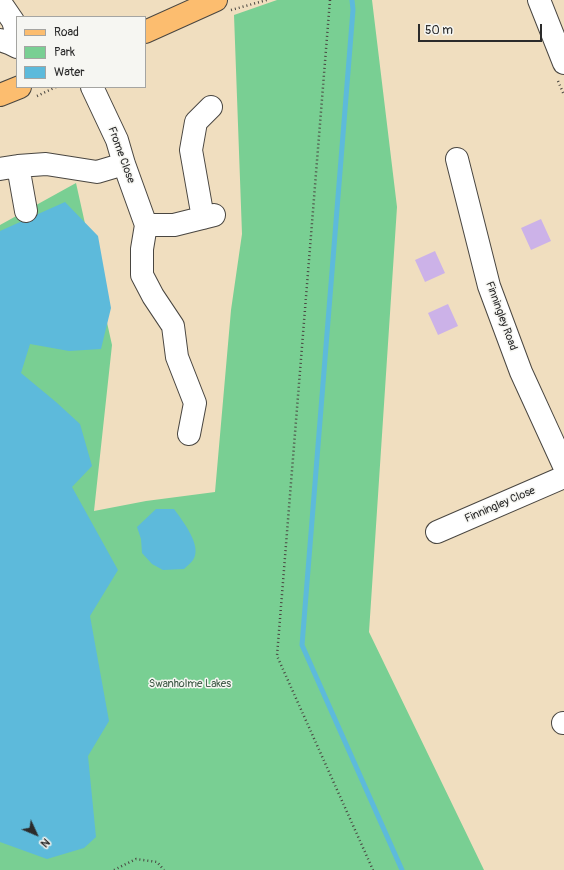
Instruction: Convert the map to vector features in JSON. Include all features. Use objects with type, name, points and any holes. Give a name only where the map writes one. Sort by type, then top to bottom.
[{"type":"main road","points":[[146,32],[214,1]]},
{"type":"main road","points":[[0,95],[18,88]]},
{"type":"street","points":[[539,0],[564,62]]},
{"type":"street","points":[[0,2],[12,21],[16,32]]},
{"type":"street","points":[[0,40],[16,47]]},
{"type":"street","name":"Frome Close","points":[[92,88],[117,140],[146,225],[142,249],[142,275],[153,296],[173,326],[176,357],[195,403],[189,434]]},
{"type":"street","points":[[146,225],[174,225],[209,216],[191,150],[196,122],[211,107]]},
{"type":"street","name":"Finningley Road","points":[[457,159],[489,286],[521,372],[564,466]]},
{"type":"street","points":[[26,212],[9,167],[46,164],[97,172],[124,164]]},
{"type":"street","name":"Finningley Close","points":[[437,532],[564,477]]},
{"type":"path","points":[[330,0],[277,656],[373,870]]},
{"type":"path","points":[[114,870],[136,859],[157,862],[164,870]]},
{"type":"green space","name":"Swanholme Lakes","points":[[277,0],[372,0],[397,207],[369,632],[484,870],[0,870],[0,225],[76,183],[112,345],[94,511],[146,501],[215,492],[231,310],[242,234],[234,15]]},
{"type":"water","points":[[65,202],[98,236],[111,308],[101,349],[69,351],[30,344],[21,373],[80,424],[92,466],[72,487],[118,570],[90,616],[109,721],[88,756],[96,837],[84,848],[47,859],[0,842],[0,231]]},
{"type":"water","points":[[156,509],[174,509],[190,533],[195,548],[195,554],[192,561],[184,569],[163,570],[152,564],[142,553],[141,539],[137,527]]},
{"type":"building","points":[[541,219],[551,241],[531,250],[521,228]]},
{"type":"building","points":[[435,251],[445,273],[425,282],[415,260]]},
{"type":"building","points":[[448,304],[458,326],[438,335],[428,313]]},
{"type":"waterway","points":[[352,0],[353,10],[302,645],[402,870]]}]
